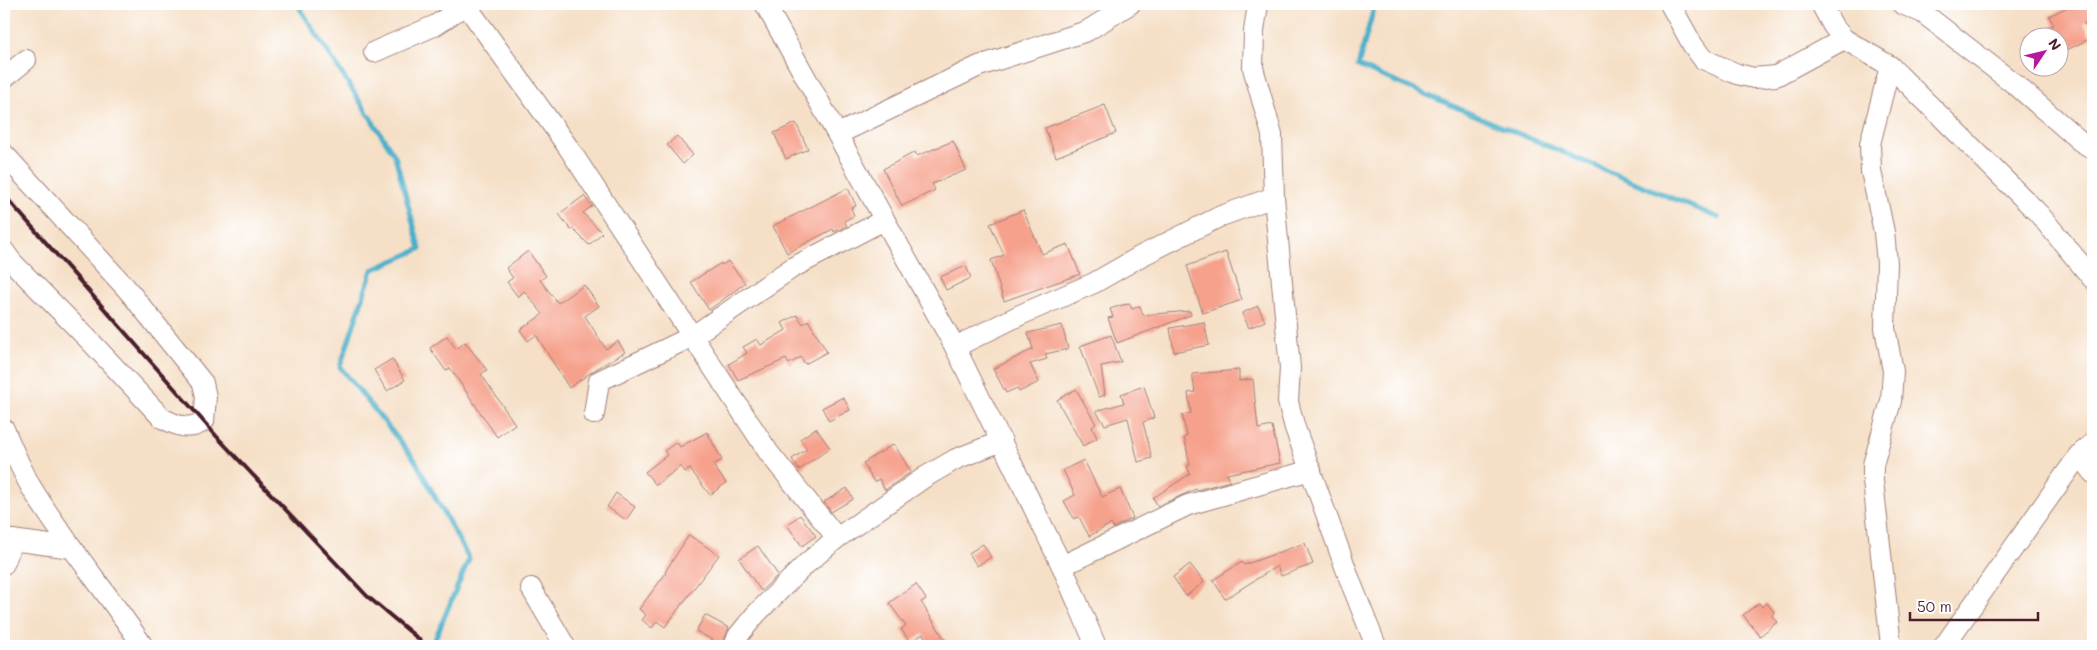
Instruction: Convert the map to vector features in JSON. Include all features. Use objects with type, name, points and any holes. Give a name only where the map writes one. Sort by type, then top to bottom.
[{"type":"street","points":[[374,52],[436,24],[466,4],[568,147],[769,453],[836,538]]},
{"type":"street","points":[[766,4],[955,347],[1062,566],[1096,646]]},
{"type":"street","points":[[838,134],[979,66],[1087,31],[1130,4]]},
{"type":"street","points":[[1258,4],[1254,31],[1253,68],[1272,135],[1274,197],[1290,368],[1288,402],[1295,428],[1376,646]]},
{"type":"street","points":[[1670,4],[1692,44],[1703,59],[1737,74],[1754,78],[1776,76],[1844,39]]},
{"type":"street","points":[[1821,4],[1844,39],[1890,66],[2039,214],[2093,279]]},
{"type":"street","points":[[1902,4],[1923,13],[1964,47],[2018,86],[2080,141],[2093,149]]},
{"type":"street","points":[[4,78],[26,60]]},
{"type":"street","points":[[1890,66],[1870,144],[1871,171],[1884,232],[1888,263],[1885,328],[1893,371],[1891,401],[1873,465],[1873,481],[1891,646]]},
{"type":"street","points":[[4,154],[127,289],[203,383],[206,396],[204,421],[197,426],[186,427],[176,426],[162,418],[12,262],[4,251]]},
{"type":"street","points":[[955,347],[1020,315],[1094,284],[1141,256],[1221,216],[1274,197]]},
{"type":"street","points":[[594,414],[599,381],[692,336],[792,268],[884,220]]},
{"type":"street","points":[[4,429],[31,486],[136,643]]},
{"type":"street","points":[[734,646],[738,636],[756,614],[806,564],[836,538],[925,477],[956,459],[1002,440]]},
{"type":"street","points":[[2086,449],[2093,473]]},
{"type":"street","points":[[1944,646],[2086,449]]},
{"type":"street","points":[[1062,566],[1188,505],[1311,470]]},
{"type":"street","points":[[4,564],[8,539],[72,548]]},
{"type":"street","points":[[531,588],[565,646]]},
{"type":"building","points":[[2074,4],[2093,4],[2093,18],[2084,23],[2091,38],[2070,48],[2070,28],[2048,28],[2054,25],[2049,16]]},
{"type":"building","points":[[1105,105],[1116,133],[1056,157],[1045,128]]},
{"type":"building","points":[[796,123],[808,149],[786,159],[774,133]]},
{"type":"building","points":[[677,136],[693,155],[683,164],[667,145]]},
{"type":"building","points":[[953,141],[966,170],[932,184],[935,190],[902,206],[883,169],[915,152],[917,156]]},
{"type":"building","points":[[848,188],[856,206],[851,208],[854,216],[844,221],[847,226],[834,232],[833,229],[787,253],[773,226]]},
{"type":"building","points":[[584,196],[592,206],[583,213],[602,233],[589,245],[573,229],[571,230],[559,214]]},
{"type":"building","points":[[1023,210],[1042,254],[1068,244],[1080,274],[1004,301],[991,260],[1004,255],[990,224]]},
{"type":"building","points":[[528,251],[546,276],[540,280],[558,303],[584,285],[599,306],[585,316],[606,349],[618,341],[625,352],[569,388],[536,335],[528,341],[520,330],[543,314],[524,291],[518,297],[507,282],[513,278],[506,268]]},
{"type":"building","points":[[1226,252],[1242,300],[1203,313],[1187,266]]},
{"type":"building","points":[[728,261],[745,283],[709,310],[691,282],[721,263],[722,265]]},
{"type":"building","points":[[966,266],[971,278],[946,290],[940,277]]},
{"type":"building","points":[[1130,304],[1132,309],[1140,306],[1143,315],[1190,311],[1191,315],[1117,343],[1108,318],[1113,317],[1110,309]]},
{"type":"building","points":[[1258,306],[1265,321],[1249,328],[1242,313]]},
{"type":"building","points":[[797,315],[803,324],[808,320],[827,352],[805,364],[801,357],[789,364],[786,359],[738,380],[729,364],[747,353],[743,347],[757,339],[761,345],[786,330],[782,323]]},
{"type":"building","points":[[1204,322],[1209,345],[1174,352],[1170,328]]},
{"type":"building","points":[[1062,325],[1068,349],[1045,354],[1047,359],[1030,364],[1039,382],[1019,392],[1017,388],[1006,393],[993,369],[1033,349],[1028,333]]},
{"type":"building","points":[[1111,335],[1121,362],[1101,366],[1105,395],[1099,397],[1080,346]]},
{"type":"building","points":[[447,336],[456,349],[465,342],[487,370],[481,374],[515,424],[497,437],[450,368],[446,371],[430,348]]},
{"type":"building","points":[[392,359],[405,380],[387,391],[374,370]]},
{"type":"building","points":[[1239,370],[1239,381],[1253,379],[1258,429],[1272,426],[1280,463],[1227,474],[1230,481],[1196,489],[1158,506],[1153,498],[1190,474],[1187,466],[1190,465],[1184,437],[1187,436],[1182,415],[1191,413],[1188,393],[1195,392],[1192,374]]},
{"type":"building","points":[[1144,386],[1154,418],[1143,422],[1152,458],[1138,462],[1128,418],[1105,425],[1096,411],[1124,403],[1121,394]]},
{"type":"building","points":[[1076,389],[1096,424],[1092,427],[1097,438],[1083,446],[1057,400]]},
{"type":"building","points":[[843,397],[850,410],[829,421],[822,408]]},
{"type":"building","points":[[816,428],[830,448],[799,470],[792,459],[807,449],[800,439]]},
{"type":"building","points":[[707,432],[722,460],[713,465],[726,483],[710,495],[690,469],[685,472],[681,466],[656,485],[645,472],[667,455],[664,451],[677,442],[680,447]]},
{"type":"building","points":[[894,444],[911,472],[885,490],[879,479],[874,482],[863,463]]},
{"type":"building","points":[[1084,460],[1102,497],[1120,489],[1133,518],[1113,528],[1111,524],[1089,536],[1079,517],[1074,519],[1064,501],[1075,495],[1063,470]]},
{"type":"building","points":[[847,488],[853,499],[831,512],[824,502]]},
{"type":"building","points":[[616,493],[635,507],[626,520],[607,507]]},
{"type":"building","points":[[800,515],[816,536],[802,546],[787,525]]},
{"type":"building","points":[[689,535],[719,555],[665,627],[657,621],[652,628],[642,620],[646,615],[639,609],[666,573]]},
{"type":"building","points":[[1305,543],[1313,564],[1281,576],[1277,566],[1225,599],[1213,580],[1242,562],[1244,565]]},
{"type":"building","points":[[983,544],[991,557],[977,566],[969,553]]},
{"type":"building","points":[[758,546],[778,575],[761,591],[739,559]]},
{"type":"building","points":[[1190,564],[1204,582],[1186,596],[1173,577]]},
{"type":"building","points":[[916,584],[926,599],[921,602],[949,646],[931,646],[923,634],[910,642],[901,629],[906,626],[889,603]]},
{"type":"building","points":[[1759,603],[1762,607],[1767,603],[1774,612],[1772,616],[1777,622],[1760,636],[1743,615]]},
{"type":"building","points":[[705,615],[729,628],[722,645],[696,631]]},
{"type":"waterway","points":[[297,4],[395,156],[420,249],[372,270],[340,367],[415,460],[469,559],[432,646]]},
{"type":"waterway","points":[[1375,4],[1358,66],[1719,218]]},
{"type":"railway","points":[[4,195],[219,439],[367,596],[427,646]]}]
